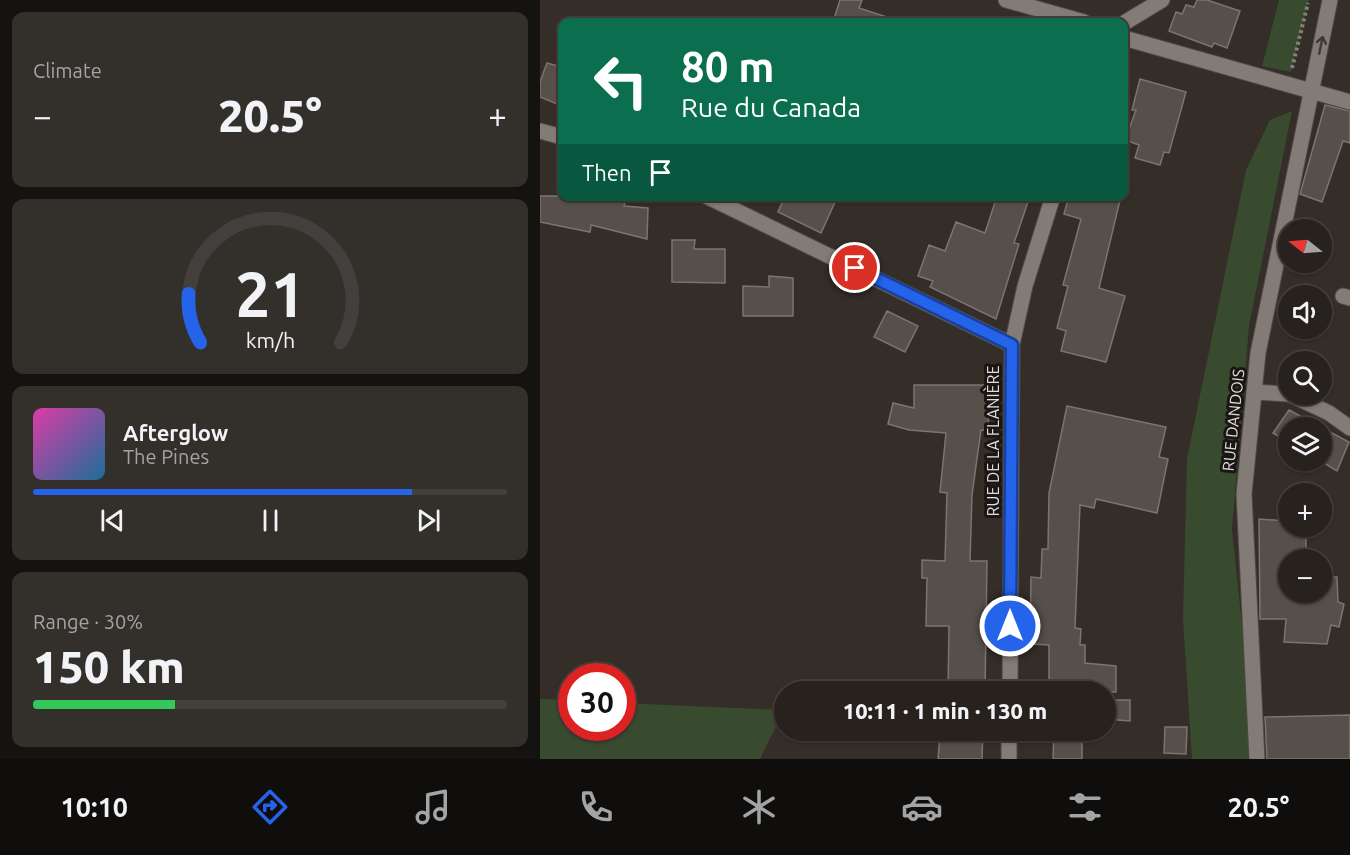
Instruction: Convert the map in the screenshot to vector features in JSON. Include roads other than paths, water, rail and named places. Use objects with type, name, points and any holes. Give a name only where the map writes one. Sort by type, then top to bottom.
[{"type":"street","points":[[1006,0],[1070,18]]},
{"type":"street","points":[[1128,21],[1162,0]]},
{"type":"street","name":"RUE DANDOIS","points":[[1257,759],[1244,494],[1258,353],[1330,0]]},
{"type":"street","points":[[1128,39],[1311,89],[1350,102]]},
{"type":"street","points":[[540,131],[558,135]]},
{"type":"street","points":[[716,201],[1012,345]]},
{"type":"street","name":"RUE DE LA FLANIÈRE","points":[[1010,681],[1012,345],[1026,286],[1052,201]]},
{"type":"street","points":[[1254,392],[1278,393]]},
{"type":"street","points":[[1312,405],[1329,413],[1350,428]]},
{"type":"street","points":[[1009,741],[1009,759]]}]
